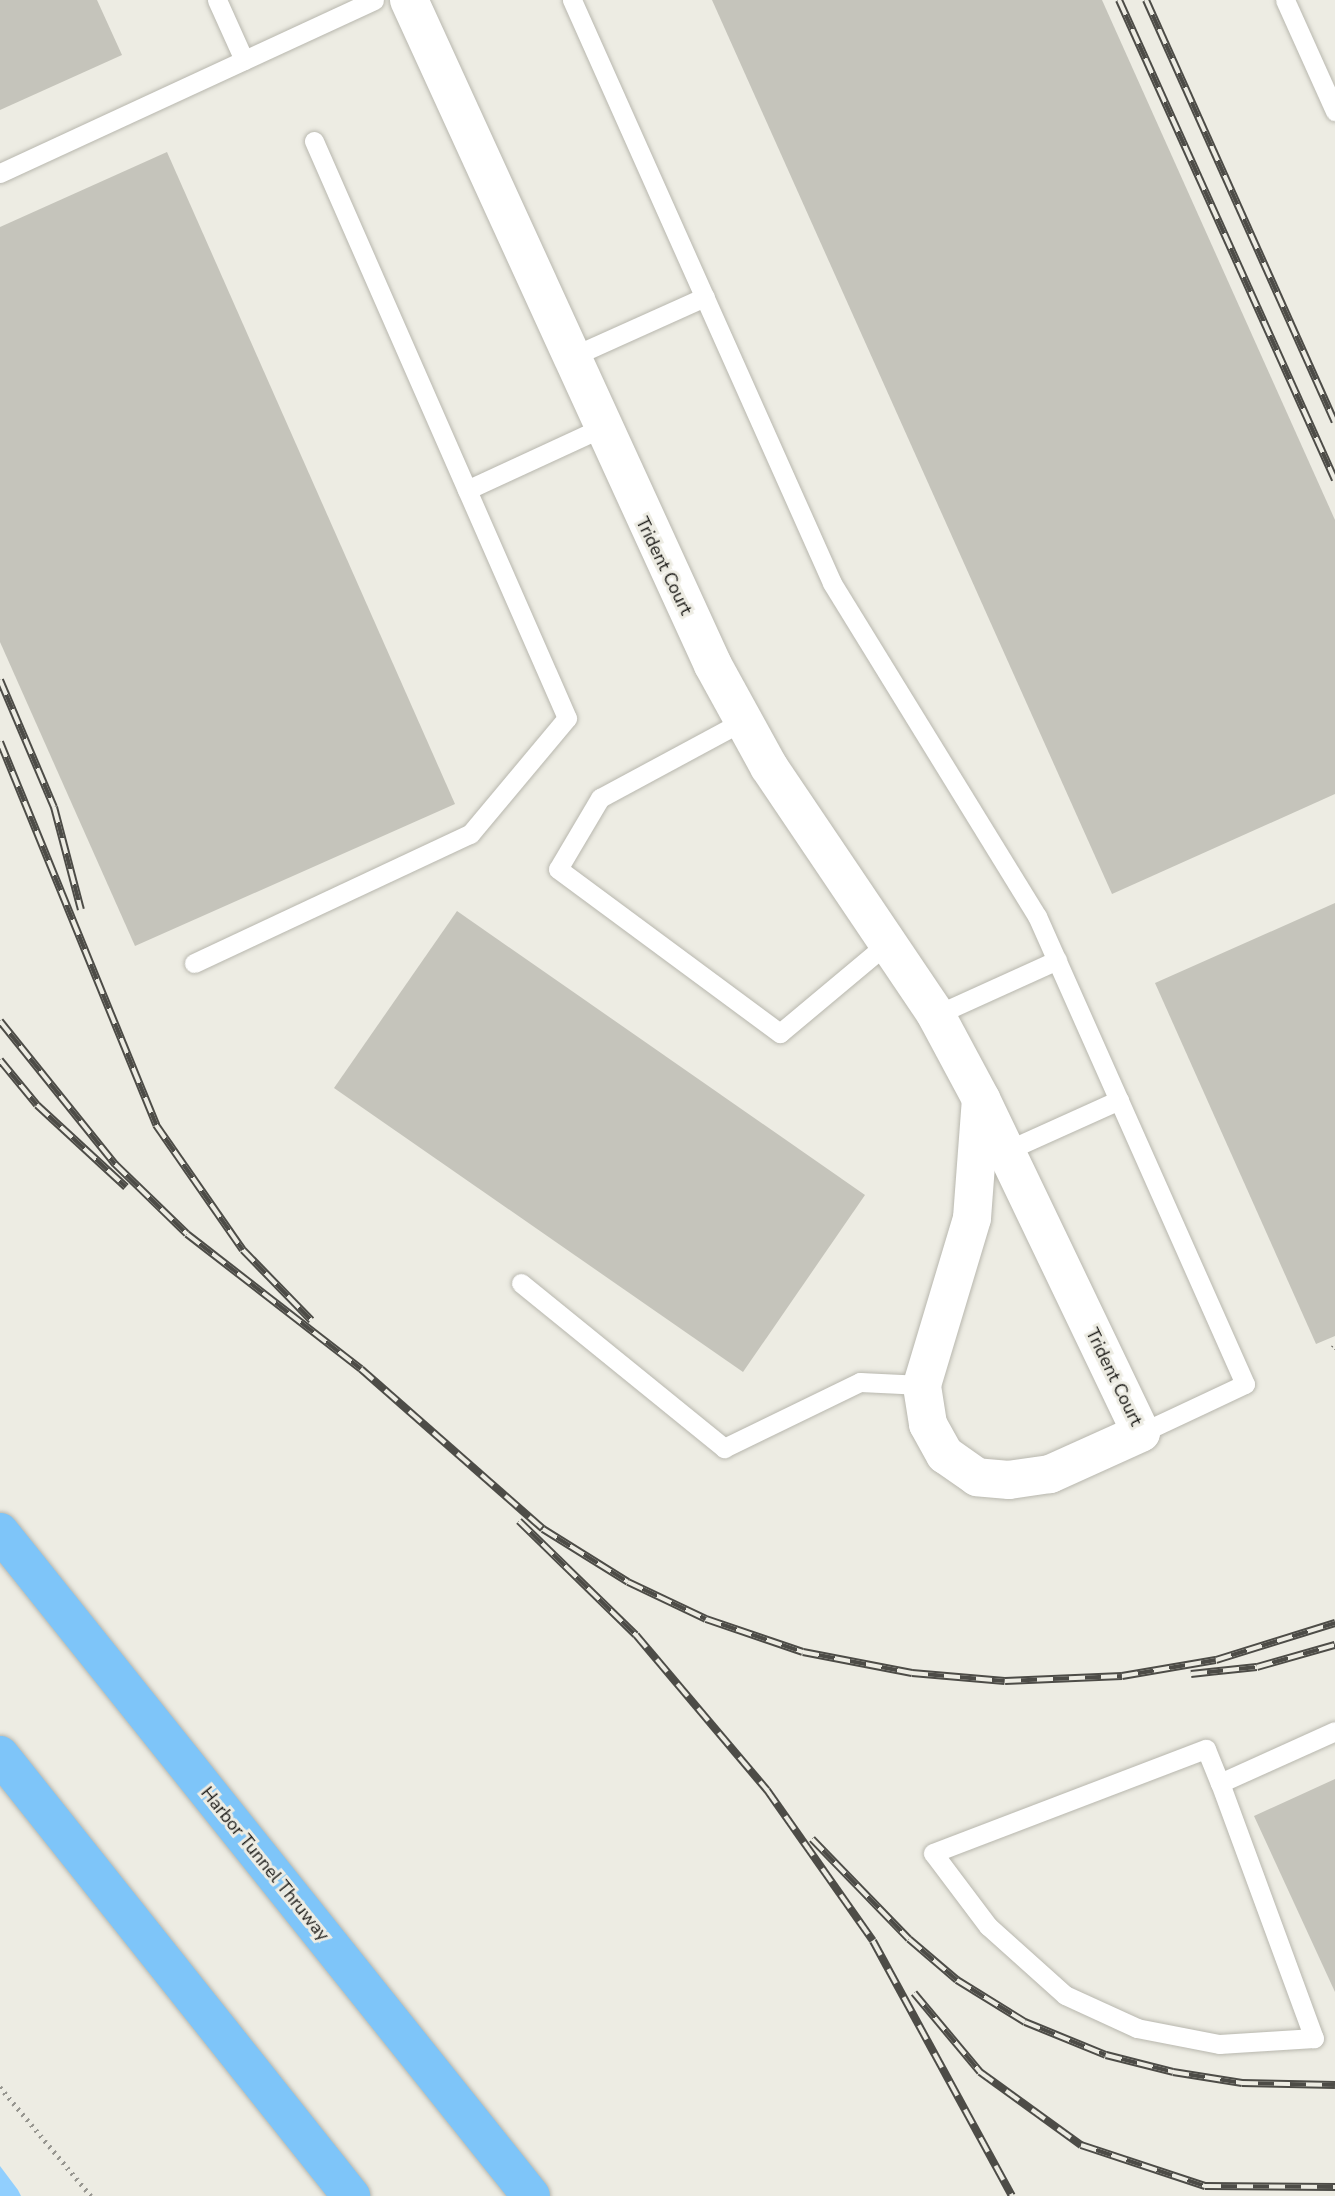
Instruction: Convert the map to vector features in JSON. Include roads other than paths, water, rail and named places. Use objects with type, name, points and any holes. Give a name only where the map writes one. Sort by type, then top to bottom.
[{"type":"highway","name":"Harbor Tunnel Thruway","points":[[0,1532],[531,2196]]},
{"type":"highway","points":[[0,1755],[351,2196]]},
{"type":"street","name":"Trident Court","points":[[409,0],[601,428],[743,721],[890,941],[936,1015],[981,1099],[1142,1433],[1050,1474],[977,1477],[945,1455],[928,1424],[922,1385],[972,1218],[981,1099]]},
{"type":"lane","points":[[217,0],[244,60]]},
{"type":"lane","points":[[0,173],[374,0]]},
{"type":"lane","points":[[572,0],[832,583],[1037,915],[1245,1384],[1142,1433]]},
{"type":"lane","points":[[1285,0],[1335,111]]},
{"type":"lane","points":[[194,963],[470,834],[567,718],[314,141]]},
{"type":"lane","points":[[569,358],[705,297]]},
{"type":"lane","points":[[467,490],[601,428]]},
{"type":"lane","points":[[743,721],[600,798],[558,869],[780,1033],[890,941]]},
{"type":"lane","points":[[936,1015],[1057,960]]},
{"type":"lane","points":[[1006,1151],[1119,1100]]},
{"type":"lane","points":[[521,1283],[724,1448],[860,1382],[922,1385]]},
{"type":"lane","points":[[1220,1783],[1335,1731]]},
{"type":"lane","points":[[1206,1749],[1220,1783],[1314,2038],[1219,2044],[1137,2028],[1065,1995],[988,1926],[933,1853],[1206,1749]]},
{"type":"water","points":[[0,2166],[18,2190],[21,2196],[0,2196]]},
{"type":"railway","points":[[1119,0],[1335,480]]},
{"type":"railway","points":[[1146,0],[1335,422]]},
{"type":"railway","points":[[0,680],[54,807],[81,910]]},
{"type":"railway","points":[[0,742],[156,1125],[243,1250],[311,1320]]},
{"type":"railway","points":[[0,1021],[115,1164],[187,1234],[361,1369],[543,1529],[628,1582],[706,1619],[803,1652],[912,1673],[1005,1681],[1122,1676],[1216,1660],[1335,1623]]},
{"type":"railway","points":[[0,1060],[37,1105],[126,1187]]},
{"type":"railway","points":[[519,1521],[636,1635],[767,1790],[873,1941],[1012,2196]]},
{"type":"railway","points":[[1191,1674],[1257,1667],[1335,1645]]},
{"type":"railway","points":[[812,1839],[909,1939],[957,1980],[1025,2022],[1106,2055],[1173,2072],[1242,2083],[1335,2085]]},
{"type":"railway","points":[[914,1993],[980,2072],[1081,2145],[1205,2186],[1335,2187]]}]
